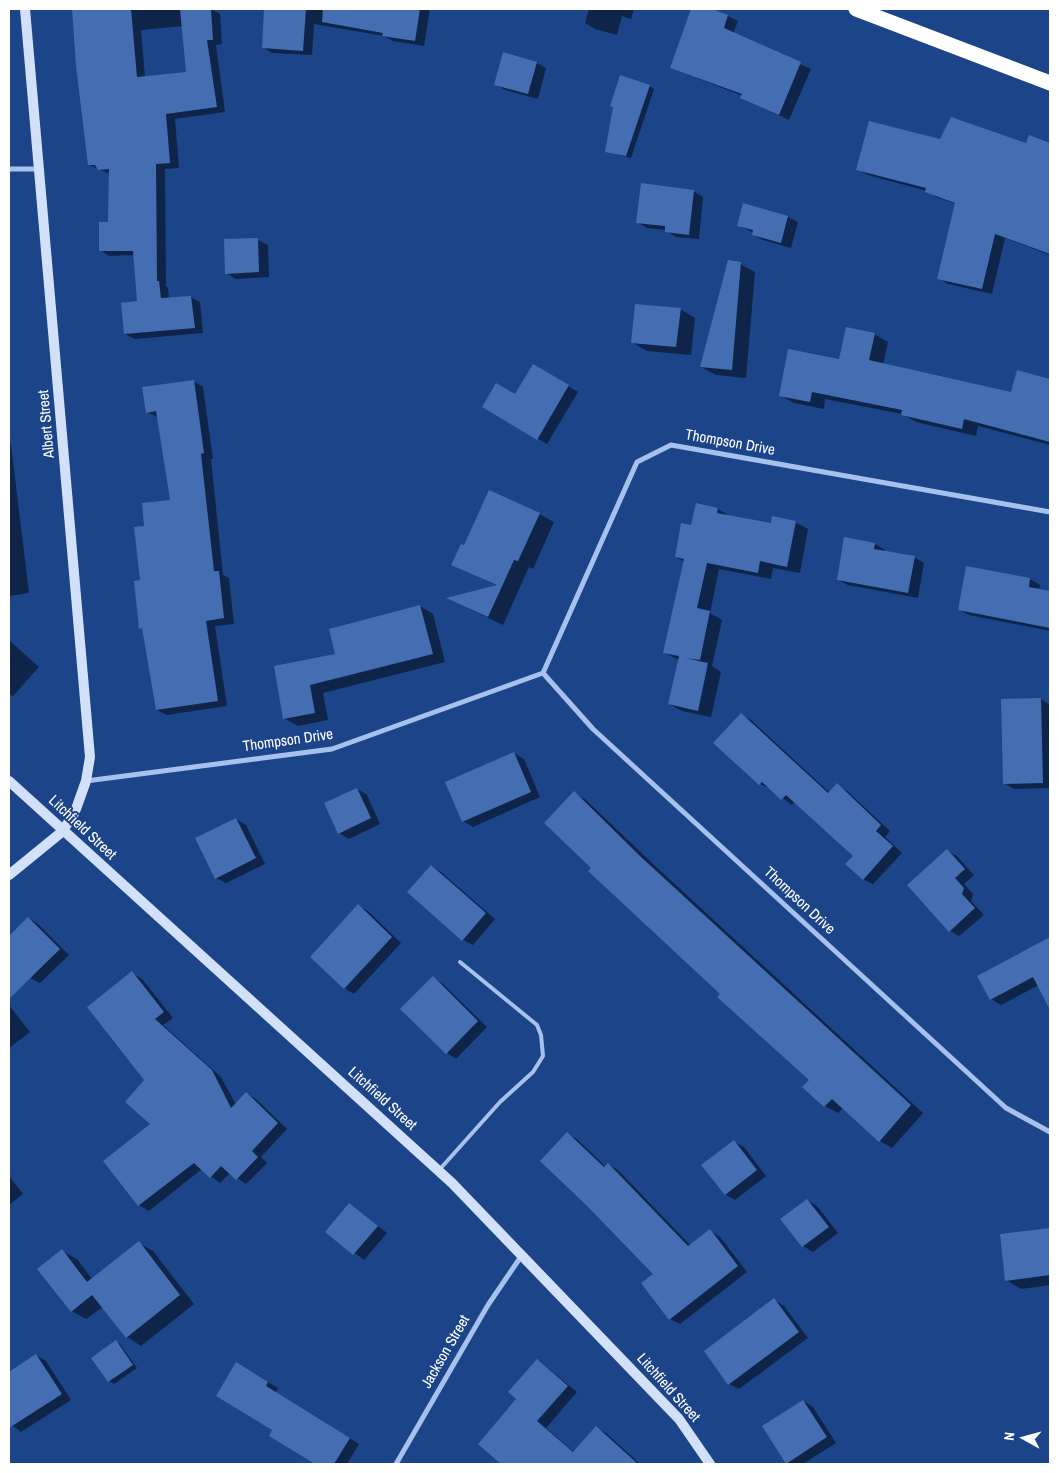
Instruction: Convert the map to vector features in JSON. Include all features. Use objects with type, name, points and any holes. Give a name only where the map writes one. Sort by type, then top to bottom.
[{"type":"highway","points":[[856,9],[1050,83]]},
{"type":"street","name":"Albert Street","points":[[9,876],[63,831],[76,809],[86,781],[90,757],[24,9]]},
{"type":"street","points":[[9,169],[39,169]]},
{"type":"street","name":"Thompson Drive","points":[[86,781],[332,750],[543,673],[637,462],[671,445],[1050,512]]},
{"type":"street","name":"Thompson Drive","points":[[543,673],[593,729],[1006,1108],[1050,1132]]},
{"type":"street","name":"Litchfield Street","points":[[9,781],[438,1171],[522,1254],[679,1419],[710,1464]]},
{"type":"street","name":"Jackson Street","points":[[396,1464],[488,1305],[522,1254]]},
{"type":"lane","points":[[438,1171],[500,1102],[533,1072],[543,1056],[541,1035],[537,1025],[460,962]]},
{"type":"building","points":[[72,9],[131,9],[137,77],[186,72],[180,9],[211,9],[213,40],[207,40],[217,107],[166,114],[170,163],[156,164],[157,281],[159,281],[161,298],[191,296],[195,328],[124,334],[121,303],[137,301],[133,251],[99,251],[99,222],[108,222],[109,169],[98,170],[95,165],[88,165],[76,66]]},
{"type":"building","points":[[264,9],[306,9],[303,51],[262,48]]},
{"type":"building","points":[[323,9],[420,9],[415,41],[382,36],[383,33],[322,22]]},
{"type":"building","points":[[691,9],[712,9],[728,15],[724,28],[801,62],[779,115],[740,98],[742,94],[670,68]]},
{"type":"building","points":[[503,52],[537,62],[528,94],[494,85]]},
{"type":"building","points":[[620,75],[650,85],[626,156],[605,152],[613,107],[610,106]]},
{"type":"building","points":[[951,117],[1026,143],[1029,135],[1050,143],[1050,254],[995,234],[982,289],[937,279],[955,203],[925,192],[926,188],[856,170],[869,121],[940,139]]},
{"type":"building","points":[[641,183],[694,190],[689,235],[665,232],[665,226],[636,223]]},
{"type":"building","points":[[743,203],[788,216],[781,243],[752,235],[753,230],[737,226]]},
{"type":"building","points":[[258,238],[259,272],[225,274],[224,239]]},
{"type":"building","points":[[728,260],[741,262],[732,370],[700,367]]},
{"type":"building","points":[[635,304],[681,308],[676,347],[631,343]]},
{"type":"building","points":[[846,327],[875,333],[869,360],[1011,392],[1017,370],[1050,379],[1050,442],[964,419],[962,429],[901,415],[902,410],[812,392],[810,402],[779,396],[788,349],[839,359]]},
{"type":"building","points":[[533,364],[569,385],[537,440],[482,407],[496,383],[515,394]]},
{"type":"building","points":[[194,380],[204,453],[201,454],[214,571],[219,571],[224,618],[206,621],[218,701],[156,710],[142,628],[139,629],[134,581],[140,580],[134,527],[144,526],[142,503],[170,500],[156,411],[146,413],[142,387]]},
{"type":"building","points":[[489,490],[540,513],[518,561],[514,560],[488,617],[446,598],[497,585],[451,565],[461,544],[464,545]]},
{"type":"building","points":[[696,503],[718,508],[717,513],[771,523],[772,516],[796,521],[787,567],[760,561],[758,573],[707,563],[697,608],[710,611],[700,660],[685,658],[708,663],[698,711],[668,704],[679,656],[663,653],[684,559],[675,557],[681,523],[691,525]]},
{"type":"building","points":[[844,537],[875,543],[874,549],[915,556],[908,593],[837,580]]},
{"type":"building","points":[[966,566],[1030,578],[1029,587],[1050,591],[1050,628],[958,610]]},
{"type":"building","points":[[420,605],[433,654],[310,685],[315,713],[283,719],[274,666],[335,654],[329,629]]},
{"type":"building","points":[[1041,698],[1043,783],[1003,784],[1001,699]]},
{"type":"building","points":[[741,713],[828,793],[837,783],[881,825],[876,831],[893,846],[863,880],[845,864],[853,856],[786,795],[781,800],[762,782],[759,785],[713,743]]},
{"type":"building","points":[[514,752],[531,792],[462,822],[445,782]]},
{"type":"building","points":[[357,788],[371,818],[338,834],[324,803]]},
{"type":"building","points":[[574,791],[640,856],[911,1105],[879,1142],[832,1099],[824,1107],[802,1087],[809,1080],[717,997],[720,994],[588,871],[591,868],[544,823]]},
{"type":"building","points":[[236,818],[256,858],[215,879],[195,838]]},
{"type":"building","points":[[947,849],[965,869],[955,878],[964,888],[962,894],[975,908],[949,932],[907,885]]},
{"type":"building","points":[[431,865],[486,913],[462,941],[407,892]]},
{"type":"building","points":[[358,904],[392,937],[344,989],[310,957]]},
{"type":"building","points":[[28,917],[60,949],[9,999],[9,936]]},
{"type":"building","points":[[1050,937],[1050,1010],[1033,977],[990,1000],[977,976]]},
{"type":"building","points":[[132,971],[164,1012],[155,1019],[212,1070],[231,1108],[246,1092],[278,1123],[252,1151],[258,1157],[236,1180],[221,1166],[210,1178],[194,1163],[138,1206],[103,1161],[150,1124],[125,1102],[144,1080],[87,1007]]},
{"type":"building","points":[[433,976],[478,1021],[446,1054],[400,1009]]},
{"type":"building","points":[[567,1132],[604,1167],[608,1163],[688,1246],[710,1229],[738,1266],[669,1320],[641,1283],[653,1274],[540,1161]]},
{"type":"building","points":[[734,1140],[757,1170],[725,1195],[701,1165]]},
{"type":"building","points":[[807,1199],[829,1227],[802,1247],[780,1219]]},
{"type":"building","points":[[349,1203],[378,1226],[353,1255],[325,1232]]},
{"type":"building","points":[[1050,1228],[1050,1275],[1005,1281],[1000,1234]]},
{"type":"building","points":[[139,1241],[180,1295],[126,1338],[92,1295],[71,1312],[37,1269],[62,1249],[87,1282]]},
{"type":"building","points":[[774,1298],[799,1332],[728,1385],[704,1351]]},
{"type":"building","points":[[116,1340],[133,1365],[108,1382],[91,1358]]},
{"type":"building","points":[[36,1354],[62,1394],[9,1428],[9,1372]]},
{"type":"building","points":[[537,1359],[568,1386],[537,1421],[573,1452],[596,1426],[638,1464],[501,1464],[478,1444],[516,1399],[508,1392]]},
{"type":"building","points":[[236,1362],[268,1382],[266,1386],[350,1438],[334,1464],[315,1464],[269,1436],[272,1430],[216,1396]]},
{"type":"building","points":[[803,1400],[827,1437],[786,1464],[762,1426]]}]
